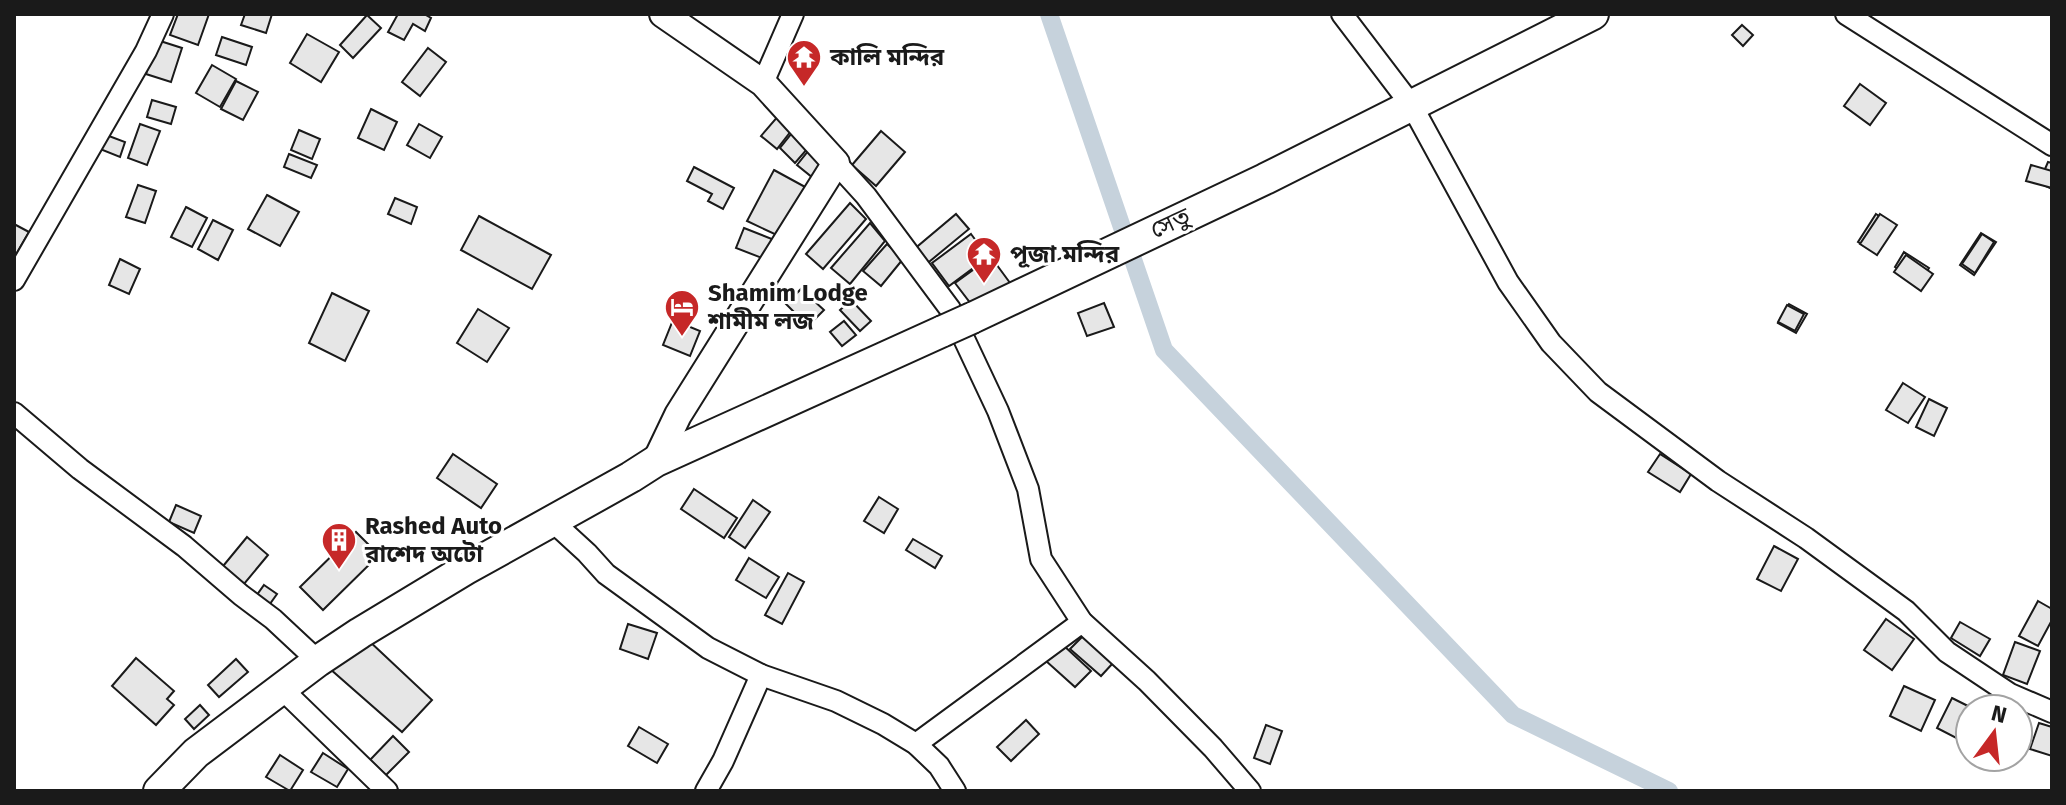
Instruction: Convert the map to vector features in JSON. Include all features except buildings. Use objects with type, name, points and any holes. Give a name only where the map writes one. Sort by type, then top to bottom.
[{"type":"highway","name":"সেতু","points":[[159,791],[196,753],[360,633],[656,461],[972,318],[1265,179],[1593,14]]},
{"type":"main road","points":[[656,461],[678,415],[836,163],[763,83],[663,14]]},
{"type":"street","points":[[14,280],[146,51],[163,14]]},
{"type":"street","points":[[763,83],[793,14]]},
{"type":"street","points":[[1342,14],[1412,106],[1508,282],[1551,343],[1598,392],[1718,481],[1806,538],[1906,611],[1947,652],[2010,694],[2052,712]]},
{"type":"street","points":[[1846,14],[2052,145]]},
{"type":"street","points":[[836,163],[866,196],[950,309],[998,411],[1028,489],[1041,559],[1082,622],[1147,681],[1250,791]]},
{"type":"street","points":[[14,413],[80,469],[184,546],[273,619],[318,661]]},
{"type":"street","points":[[555,520],[615,581],[708,648],[761,675],[836,701],[883,724],[916,744],[939,766],[955,791]]},
{"type":"street","points":[[916,744],[1082,622]]},
{"type":"street","points":[[706,791],[723,761],[761,675]]},
{"type":"street","points":[[281,688],[387,791]]},
{"type":"waterway","points":[[1049,14],[1164,350],[1513,715],[1669,791]]},
{"type":"place","name":"কালি মন্দির","points":[[804,88]]},
{"type":"place","name":"পূজা মন্দির","points":[[984,285]]},
{"type":"place","name":"Shamim Lodge শামীম লজ","points":[[682,338]]},
{"type":"place","name":"Rashed Auto রাশেদ অটো","points":[[339,571]]}]
